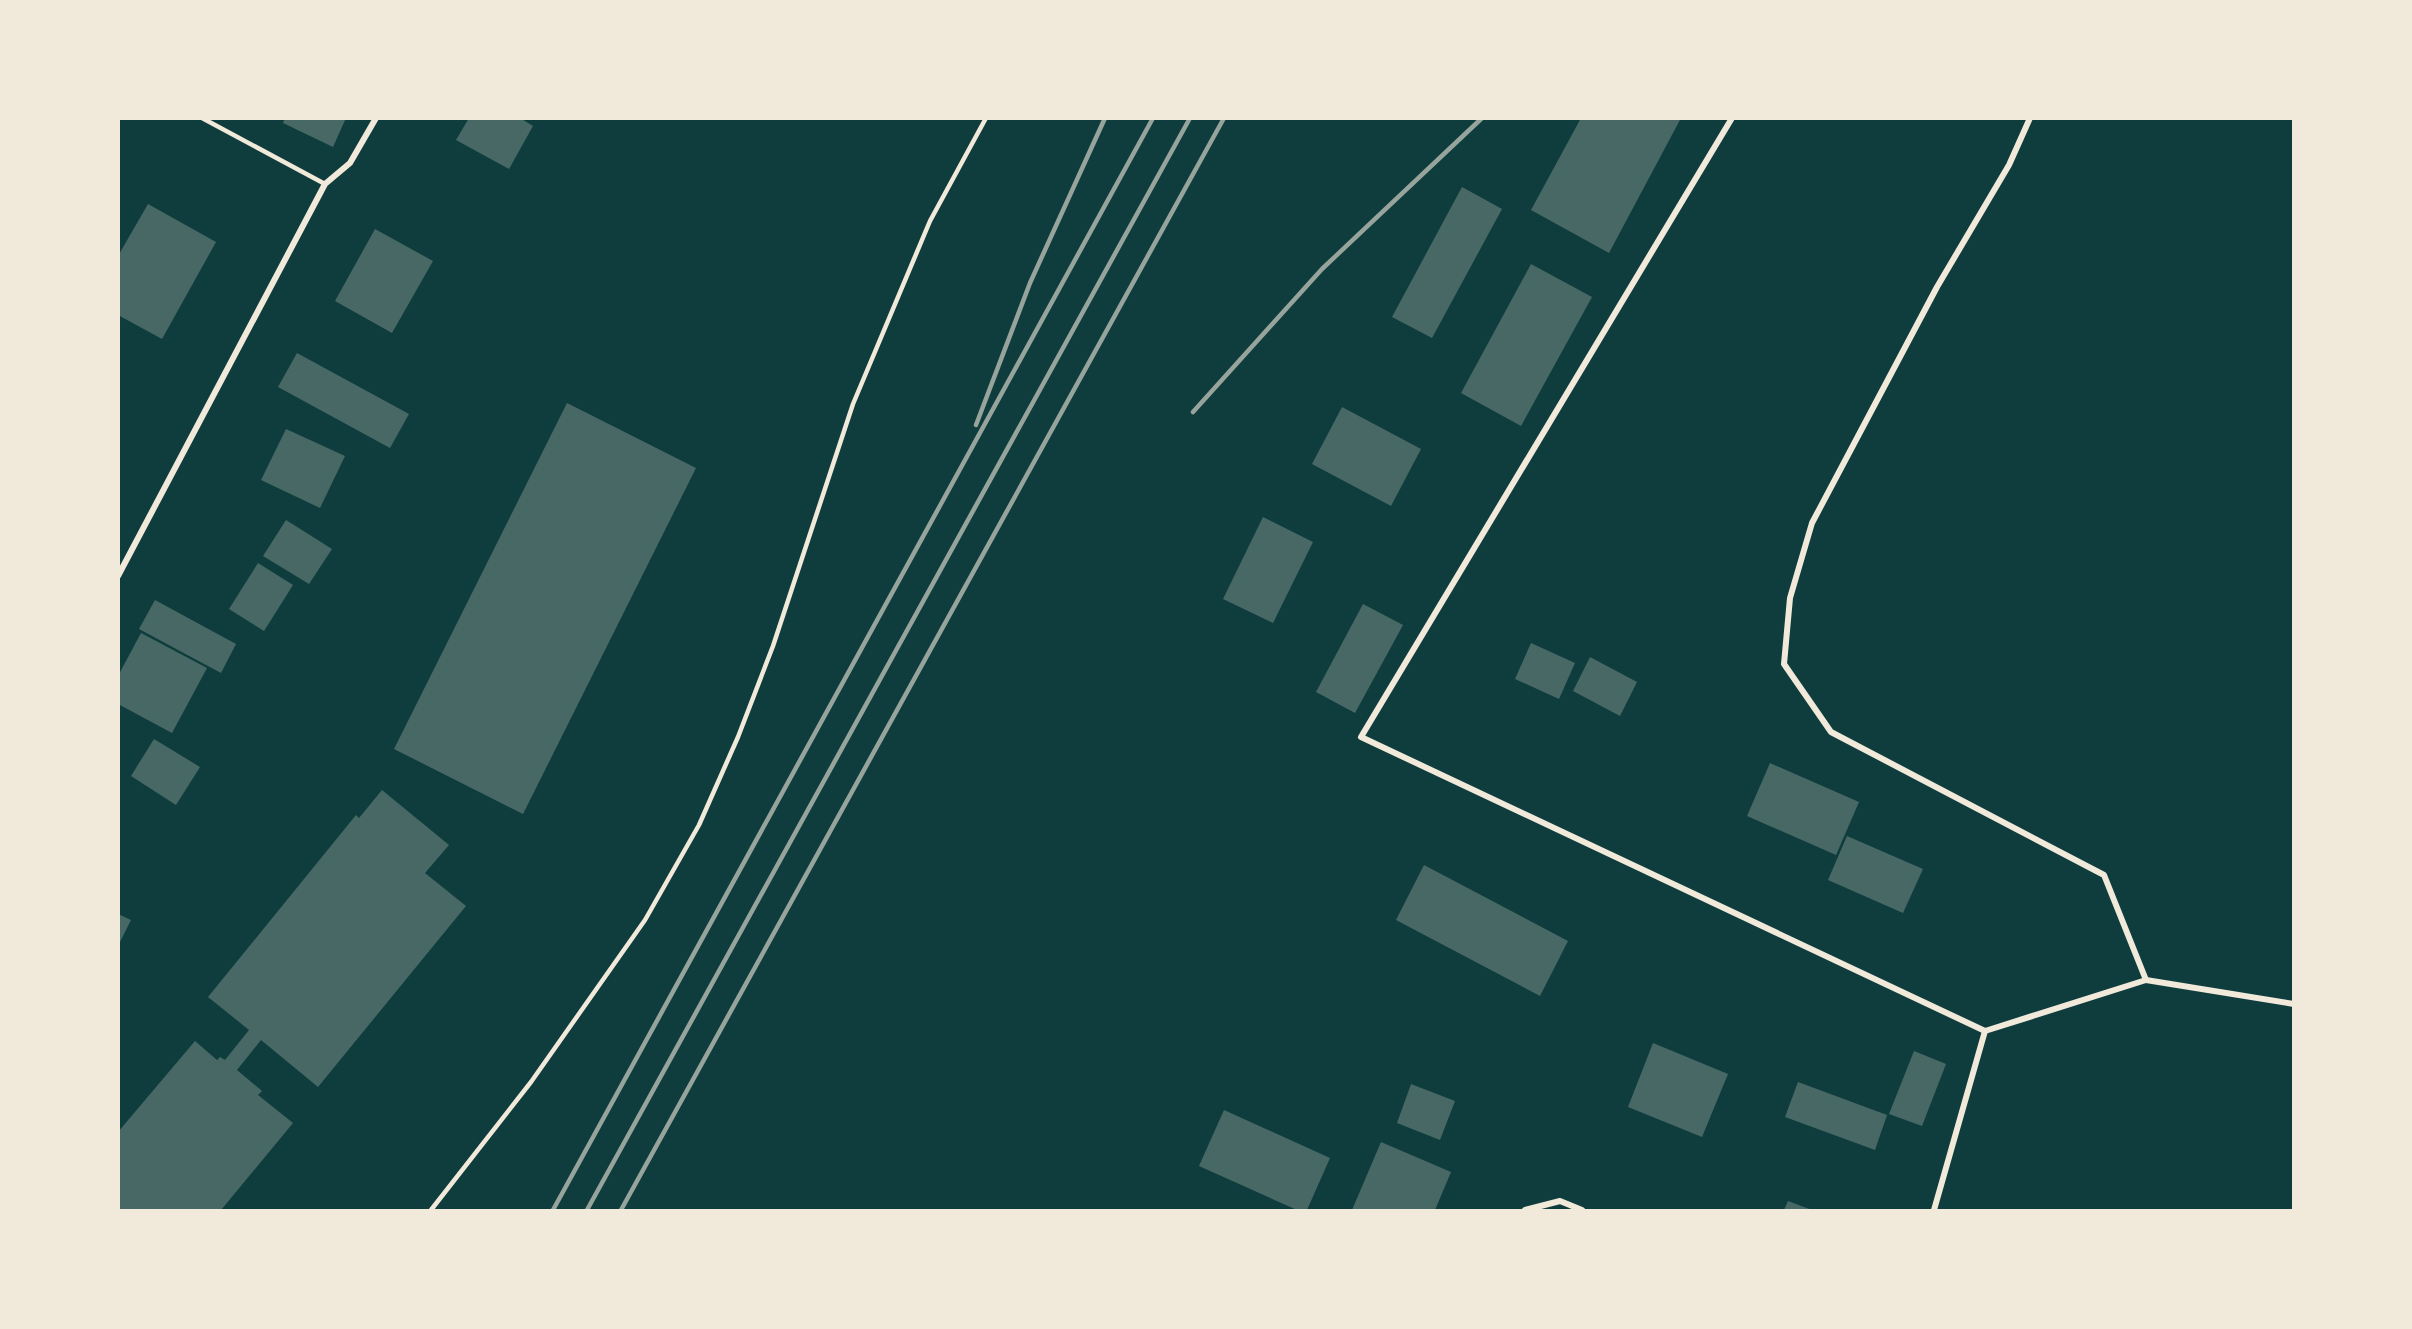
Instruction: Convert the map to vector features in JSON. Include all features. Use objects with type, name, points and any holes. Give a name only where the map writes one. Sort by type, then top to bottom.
[{"type":"street","points":[[118,576],[325,184],[350,163],[376,118]]},
{"type":"street","points":[[1732,118],[1361,737],[1985,1031],[2146,980],[2294,1004]]},
{"type":"street","points":[[2030,118],[2009,165],[1937,287],[1812,523],[1790,598],[1784,664],[1831,732],[2104,875],[2146,980]]},
{"type":"street","points":[[1934,1210],[1985,1031]]},
{"type":"street","points":[[1525,1210],[1560,1201],[1582,1210]]},
{"type":"lane","points":[[202,118],[325,184]]},
{"type":"lane","points":[[431,1210],[531,1082],[645,920],[699,825],[738,737],[773,646],[854,404],[930,221],[986,118]]},
{"type":"building","points":[[285,118],[346,118],[333,147],[283,123]]},
{"type":"building","points":[[469,118],[520,118],[533,126],[509,169],[456,140]]},
{"type":"building","points":[[1581,118],[1681,118],[1609,253],[1531,210]]},
{"type":"building","points":[[1462,187],[1502,209],[1432,338],[1392,317]]},
{"type":"building","points":[[148,204],[216,242],[162,339],[118,315],[118,256]]},
{"type":"building","points":[[375,229],[433,261],[392,333],[335,301]]},
{"type":"building","points":[[1531,264],[1592,297],[1521,426],[1461,393]]},
{"type":"building","points":[[297,353],[409,414],[390,448],[278,387]]},
{"type":"building","points":[[567,403],[696,468],[523,814],[394,749]]},
{"type":"building","points":[[1342,407],[1421,449],[1391,506],[1312,464]]},
{"type":"building","points":[[286,429],[345,456],[320,508],[261,480]]},
{"type":"building","points":[[1263,517],[1313,542],[1273,623],[1223,599]]},
{"type":"building","points":[[286,520],[332,549],[309,584],[263,556]]},
{"type":"building","points":[[258,563],[293,585],[264,631],[229,609]]},
{"type":"building","points":[[155,600],[236,644],[221,673],[139,629]]},
{"type":"building","points":[[1363,604],[1403,625],[1355,713],[1316,692]]},
{"type":"building","points":[[141,633],[207,668],[172,733],[118,704],[118,676]]},
{"type":"building","points":[[1531,643],[1575,663],[1559,699],[1515,679]]},
{"type":"building","points":[[1590,657],[1637,682],[1620,716],[1573,691]]},
{"type":"building","points":[[154,739],[200,767],[176,805],[131,776]]},
{"type":"building","points":[[1770,763],[1859,802],[1836,855],[1747,816]]},
{"type":"building","points":[[382,790],[449,845],[425,873],[466,906],[318,1087],[261,1040],[237,1070],[262,1091],[258,1095],[293,1123],[221,1210],[118,1210],[118,1132],[195,1041],[217,1060],[220,1057],[225,1060],[249,1030],[208,997],[356,815],[359,818]]},
{"type":"building","points":[[1847,836],[1923,869],[1903,913],[1828,880]]},
{"type":"building","points":[[1424,865],[1568,941],[1540,996],[1396,920]]},
{"type":"building","points":[[118,914],[131,920],[118,946]]},
{"type":"building","points":[[1653,1043],[1728,1074],[1702,1137],[1628,1107]]},
{"type":"building","points":[[1914,1051],[1946,1064],[1922,1126],[1889,1114]]},
{"type":"building","points":[[1798,1082],[1887,1115],[1875,1150],[1785,1117]]},
{"type":"building","points":[[1411,1084],[1455,1101],[1440,1140],[1397,1123]]},
{"type":"building","points":[[1224,1110],[1330,1158],[1307,1210],[1297,1210],[1199,1166]]},
{"type":"building","points":[[1381,1142],[1451,1172],[1435,1210],[1352,1210]]},
{"type":"building","points":[[1788,1201],[1812,1210],[1784,1210]]},
{"type":"railway","points":[[976,425],[1030,283],[1105,118]]},
{"type":"railway","points":[[553,1210],[1153,118]]},
{"type":"railway","points":[[587,1210],[1190,118]]},
{"type":"railway","points":[[621,1210],[1224,118]]},
{"type":"railway","points":[[1193,412],[1322,269],[1482,118]]}]
